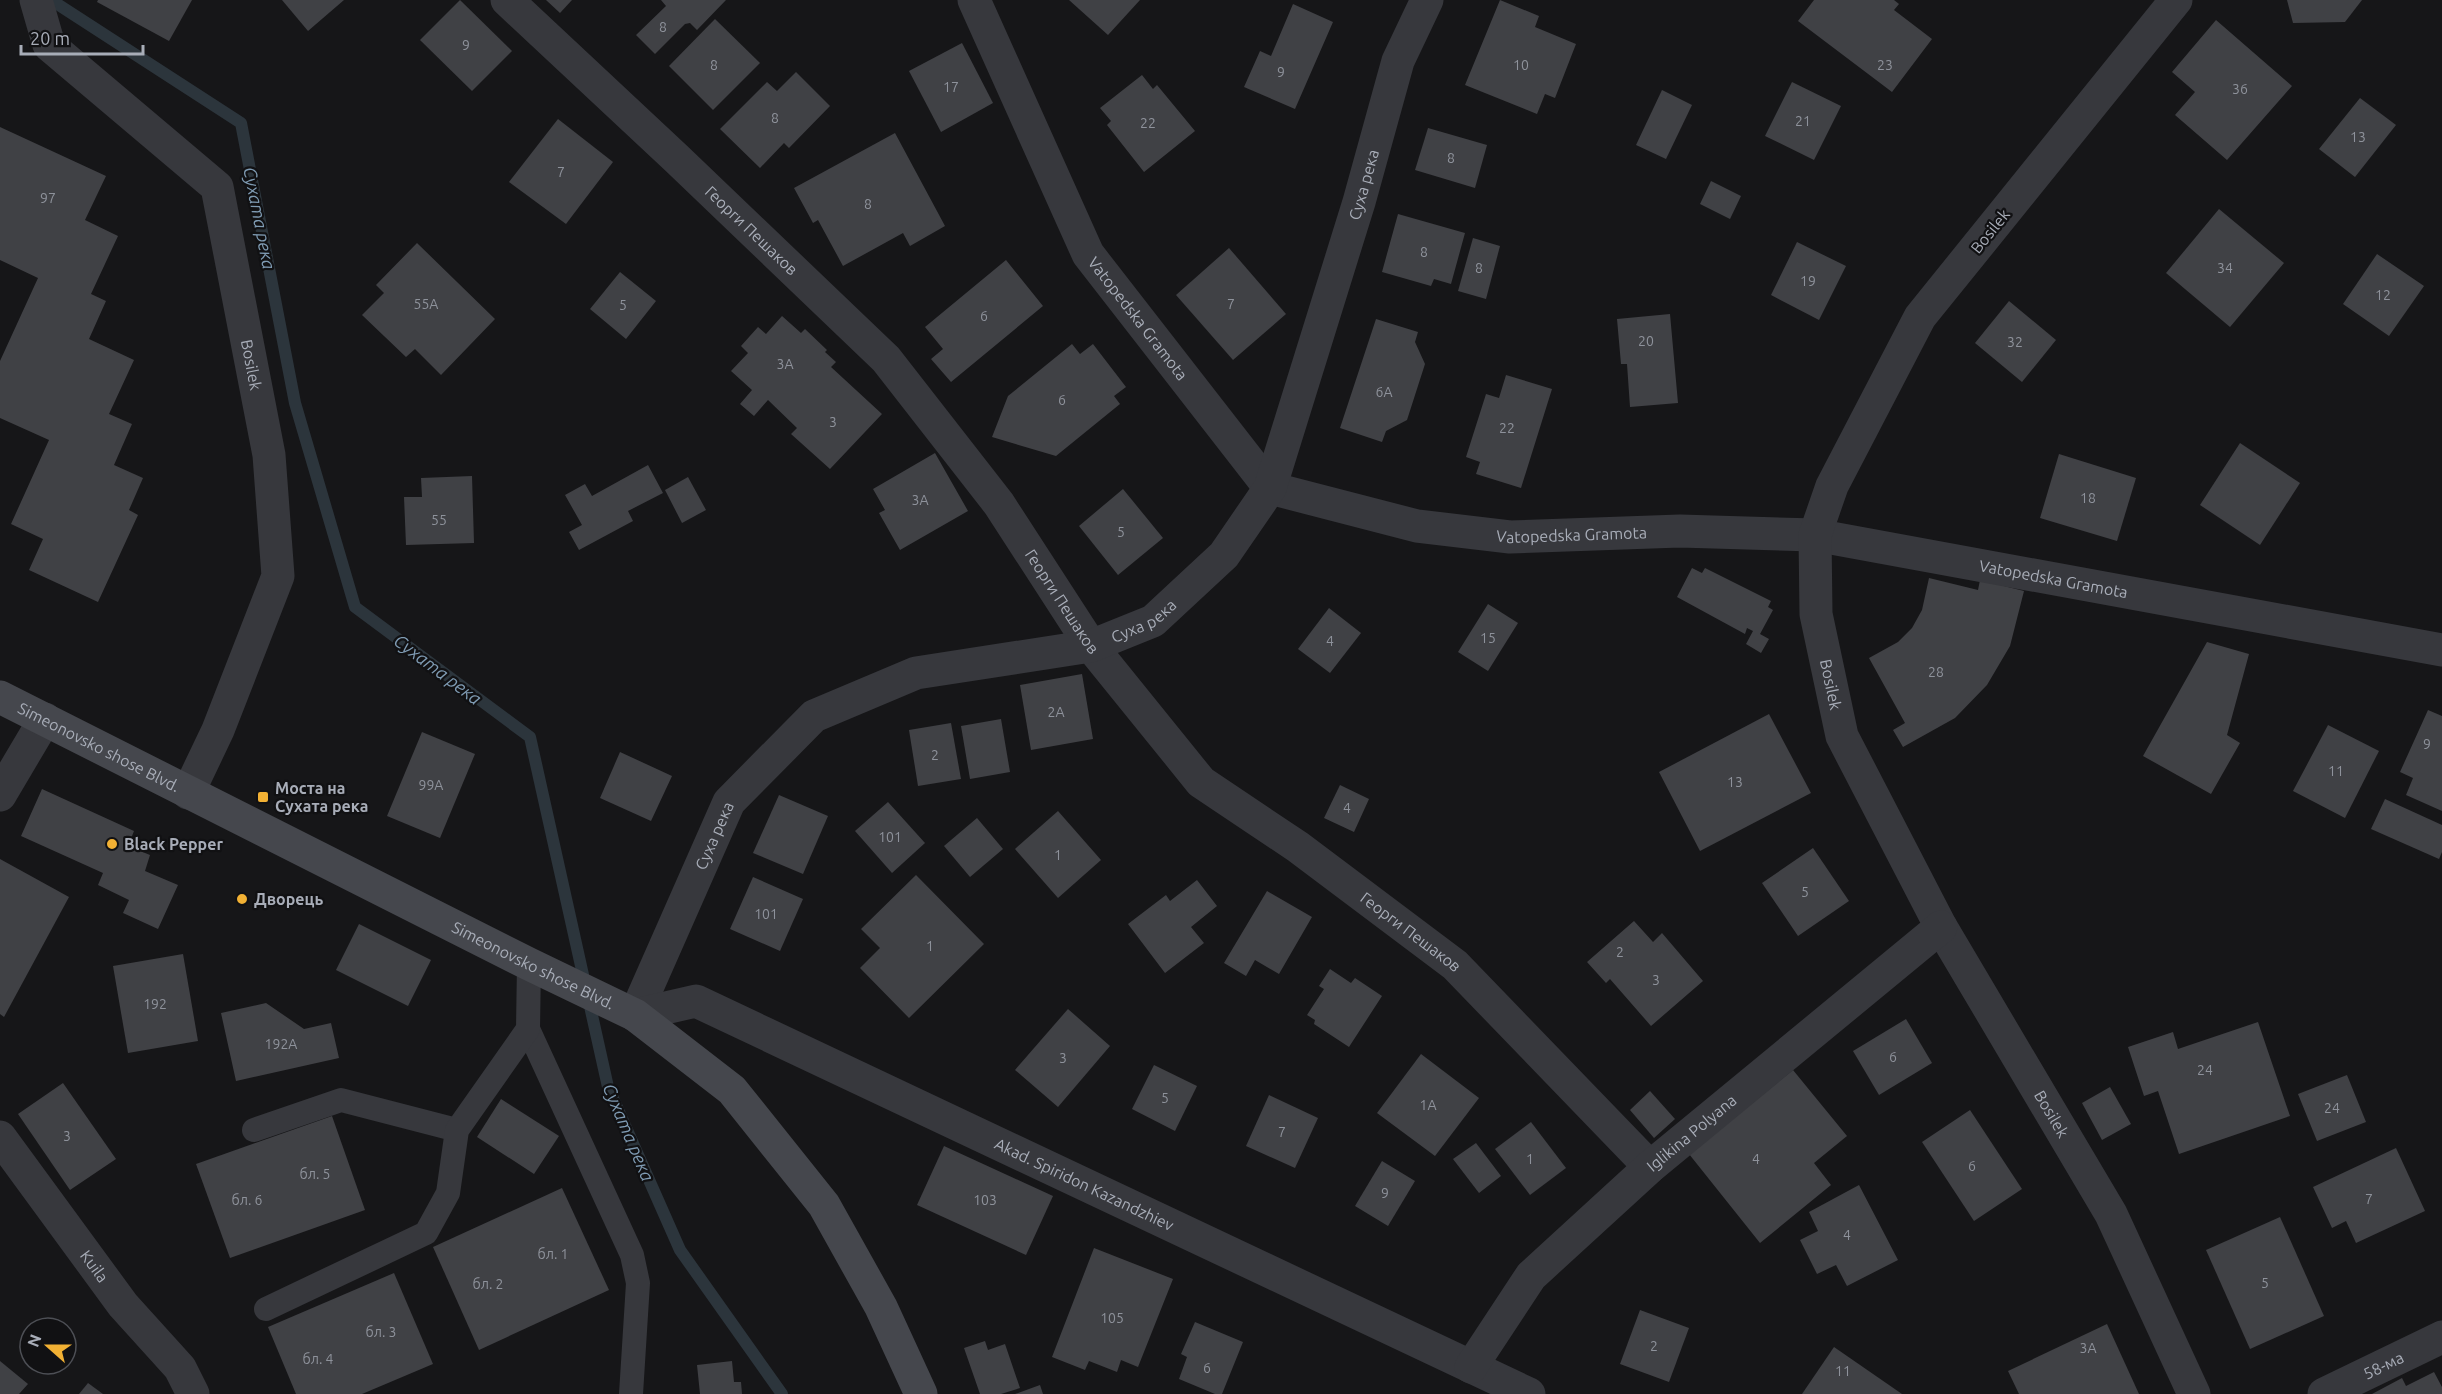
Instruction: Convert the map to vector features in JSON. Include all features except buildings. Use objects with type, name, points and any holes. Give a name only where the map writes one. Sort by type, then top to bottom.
[{"type":"street","name":"Bosilek","points":[[35,0],[49,45],[217,187],[269,455],[278,576],[227,709],[188,794]]},
{"type":"street","name":"Георги Пешаков","points":[[507,0],[886,359],[999,504],[1091,646],[1201,782],[1298,847],[1455,965],[1650,1167]]},
{"type":"street","name":"Vatopedska Gramota","points":[[974,0],[1088,254],[1270,488],[1417,526],[1510,537],[1680,531],[1815,535],[2442,650]]},
{"type":"street","name":"Суха река","points":[[635,1016],[729,802],[814,716],[916,673],[1091,646],[1153,621],[1224,555],[1270,488],[1359,202],[1398,61],[1427,0]]},
{"type":"street","name":"Bosilek","points":[[2176,0],[1920,317],[1832,486],[1815,535],[1816,614],[1842,736],[1941,927],[2111,1214],[2194,1394]]},
{"type":"street","name":"Simeonovsko shose Blvd.","points":[[0,697],[45,718],[188,794],[635,1016],[732,1090],[824,1205],[881,1307],[921,1394]]},
{"type":"street","points":[[0,795],[45,718]]},
{"type":"street","name":"Iglikina Polyana","points":[[1471,1367],[1531,1276],[1650,1167],[1941,927]]},
{"type":"street","name":"Akad. Spiridon Kazandzhiev","points":[[635,1016],[696,1001],[1529,1394]]},
{"type":"street","name":"Kuila","points":[[0,1137],[123,1305],[180,1368],[193,1394]]},
{"type":"street","name":"58-ма","points":[[2324,1394],[2442,1337]]},
{"type":"lane","points":[[529,964],[528,1029],[632,1255],[638,1283],[626,1392]]},
{"type":"lane","points":[[266,1309],[426,1233],[448,1193],[457,1130],[528,1029]]},
{"type":"lane","points":[[254,1130],[341,1100],[457,1130]]},
{"type":"waterway","name":"Сухата река","points":[[51,0],[241,123],[295,403],[355,607],[530,737],[608,1087],[680,1250],[782,1394]]},
{"type":"place","name":"Моста на Сухата река","points":[[263,797]]},
{"type":"place","name":"Black Pepper","points":[[112,844]]},
{"type":"place","name":"Дворець","points":[[242,899]]}]
